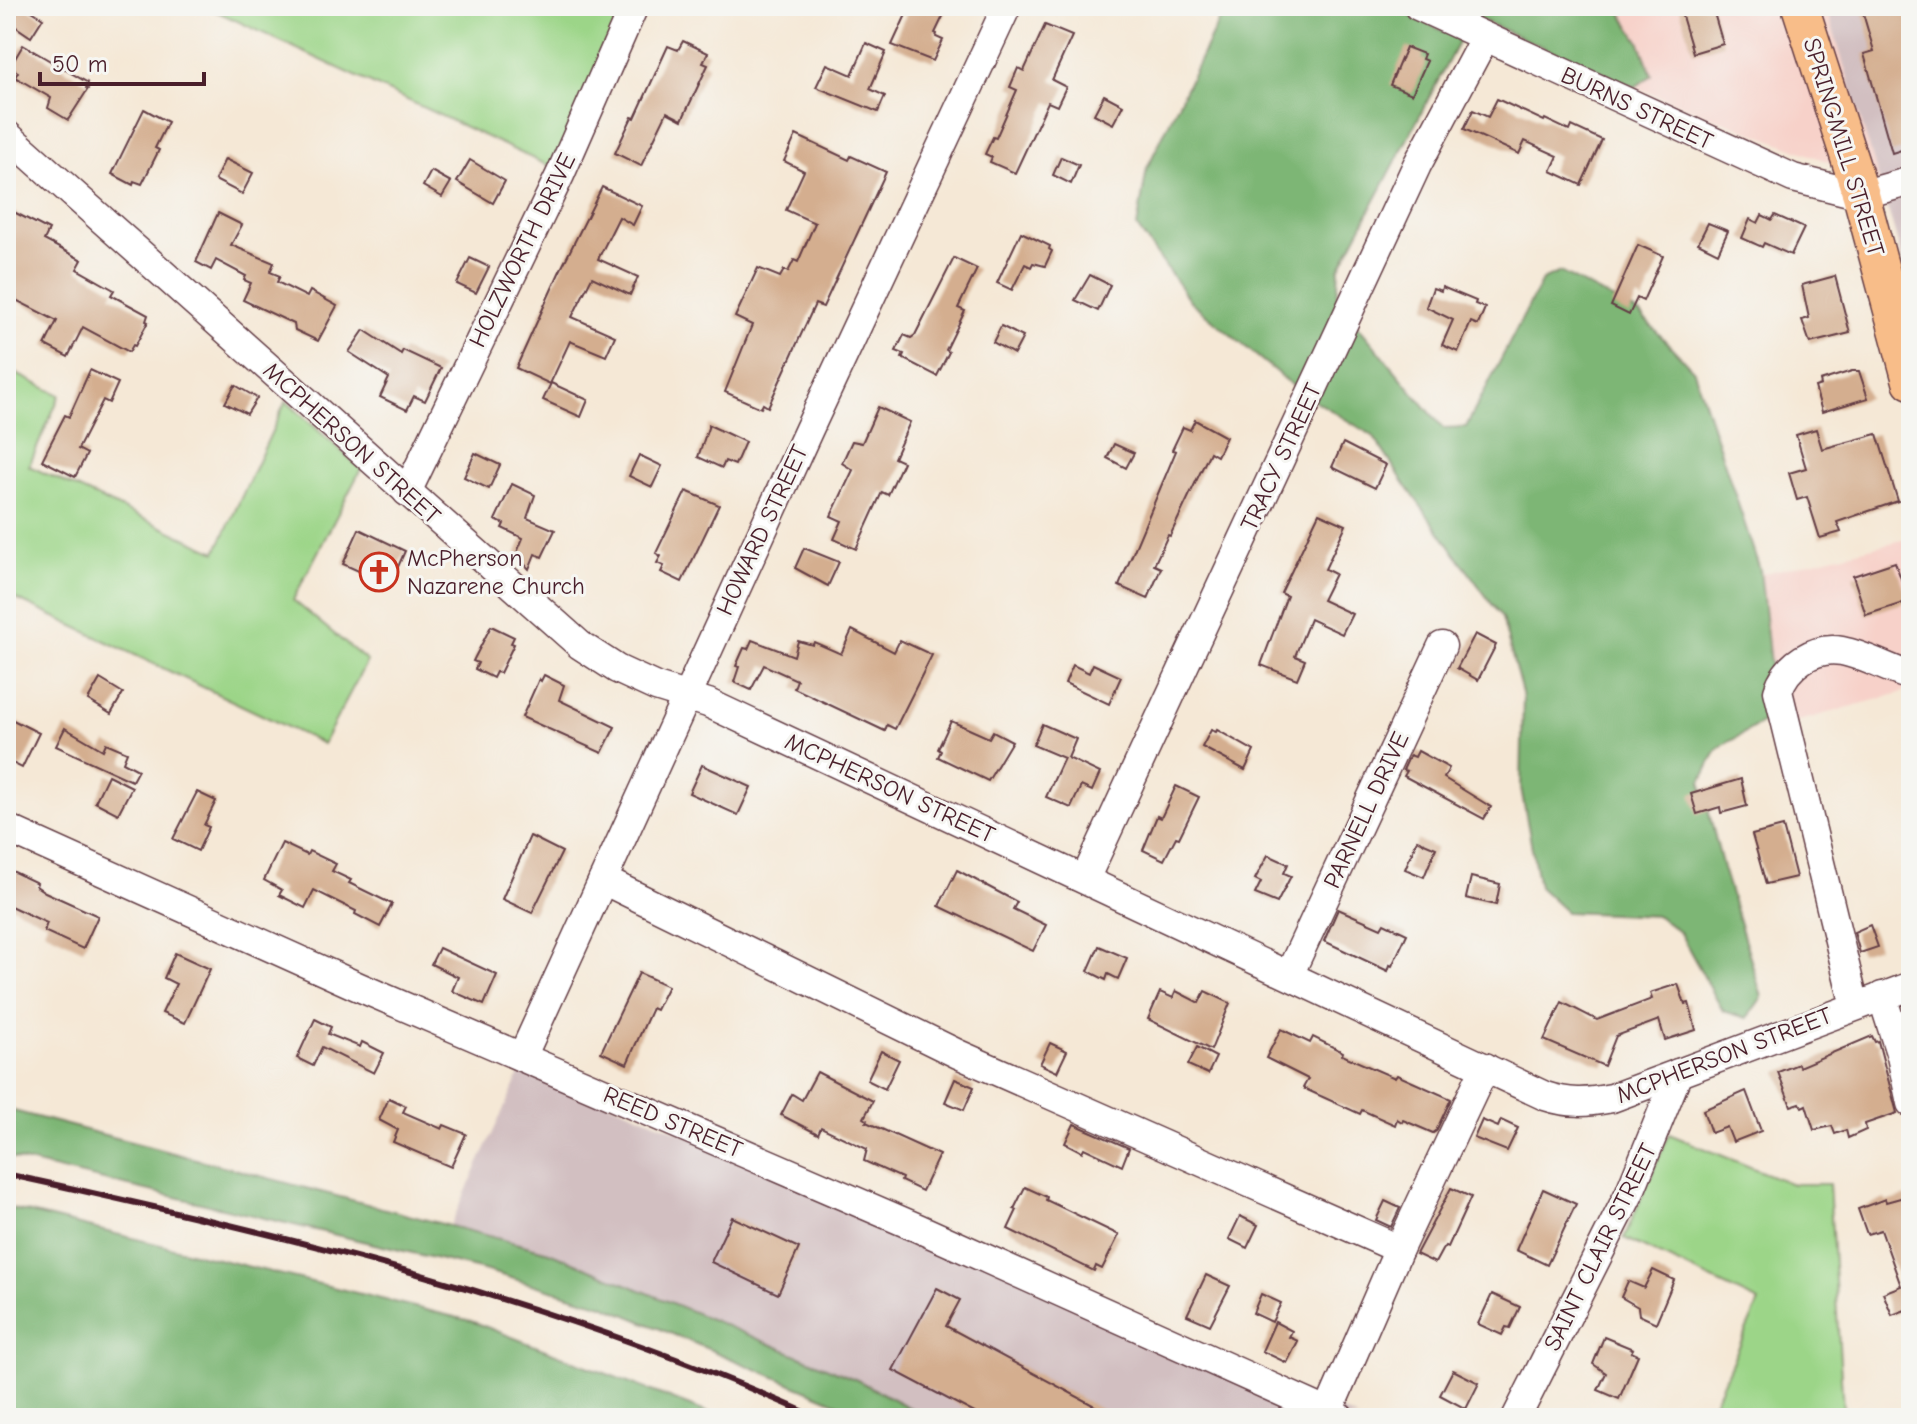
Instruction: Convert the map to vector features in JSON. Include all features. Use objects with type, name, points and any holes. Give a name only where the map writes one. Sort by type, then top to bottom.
[{"type":"main road","name":"SPRINGMILL STREET","points":[[1800,6],[1861,195],[1911,381]]},
{"type":"street","name":"HOLZWORTH DRIVE","points":[[407,492],[560,175],[634,6]]},
{"type":"street","name":"HOWARD STREET","points":[[522,1057],[1007,6]]},
{"type":"street","name":"BURNS STREET","points":[[1418,6],[1761,165],[1793,178],[1861,195]]},
{"type":"street","name":"TRACY STREET","points":[[1085,879],[1417,165],[1485,37]]},
{"type":"street","name":"MCPHERSON STREET","points":[[6,134],[589,652],[656,687],[708,703],[1485,1067],[1566,1103],[1589,1103],[1612,1098],[1911,986]]},
{"type":"street","points":[[1861,195],[1911,181]]},
{"type":"street","name":"PARNELL DRIVE","points":[[1289,975],[1442,646]]},
{"type":"street","points":[[1855,1006],[1778,691],[1782,678],[1793,665],[1820,652],[1841,651],[1902,673],[1911,673]]},
{"type":"street","name":"REED STREET","points":[[6,828],[359,987],[918,1228],[1334,1415]]},
{"type":"street","points":[[603,880],[958,1054],[1399,1249]]},
{"type":"street","points":[[1882,996],[1901,1056],[1911,1103]]},
{"type":"street","points":[[1334,1415],[1399,1249],[1485,1067]]},
{"type":"street","name":"SAINT CLAIR STREET","points":[[1516,1418],[1629,1194],[1678,1073]]},
{"type":"shaded area","points":[[1617,6],[1826,6],[1880,182],[1635,87],[1652,74],[1639,41]]},
{"type":"shaded area","points":[[1826,6],[1911,6],[1911,289],[1880,182]]},
{"type":"shaded area","points":[[1911,538],[1911,690],[1777,727],[1761,574]]},
{"type":"shaded area","points":[[523,1067],[1287,1385],[1357,1418],[929,1418],[857,1380],[549,1252],[450,1226]]},
{"type":"green space","points":[[205,6],[626,6],[553,168]]},
{"type":"green space","points":[[1226,6],[1391,6],[1460,39],[1339,269],[1337,301],[1443,428],[1466,427],[1542,280],[1560,272],[1639,313],[1694,371],[1760,570],[1773,692],[1766,720],[1717,749],[1701,782],[1762,997],[1747,1018],[1723,1011],[1680,933],[1658,916],[1566,912],[1539,887],[1521,788],[1523,697],[1502,618],[1373,436],[1298,390],[1191,302],[1137,227],[1147,168]]},
{"type":"green space","points":[[1449,6],[1617,6],[1639,41],[1652,75],[1635,87]]},
{"type":"green space","points":[[6,369],[60,395],[29,466],[216,552],[286,401],[361,469],[293,600],[367,661],[323,744],[6,594]]},
{"type":"green space","points":[[6,1109],[549,1252],[857,1380],[929,1418],[873,1418],[603,1305],[480,1269],[6,1157]]},
{"type":"green space","points":[[1669,1134],[1792,1184],[1829,1184],[1843,1409],[1840,1418],[1707,1418],[1759,1302],[1624,1238]]},
{"type":"green space","points":[[6,1207],[471,1321],[721,1418],[6,1418]]},
{"type":"building","points":[[16,6],[24,6],[43,18],[31,37],[6,20]]},
{"type":"building","points":[[910,6],[948,6],[935,33],[943,40],[933,61],[892,45]]},
{"type":"building","points":[[1679,6],[1712,6],[1723,44],[1693,53]]},
{"type":"building","points":[[1876,6],[1911,6],[1911,147],[1892,153],[1864,54],[1874,51],[1862,10]]},
{"type":"building","points":[[1045,25],[1072,36],[1052,80],[1066,87],[1057,106],[1048,102],[1015,173],[990,162],[992,157],[985,154],[993,137],[996,138],[1017,90],[1010,87],[1018,68],[1024,71]]},
{"type":"building","points":[[683,41],[708,53],[703,63],[708,65],[682,120],[667,112],[641,166],[615,153],[668,46],[678,50]]},
{"type":"building","points":[[866,43],[886,52],[870,89],[885,96],[878,112],[816,87],[827,64],[852,75]]},
{"type":"building","points":[[23,45],[88,83],[88,89],[68,120],[48,108],[51,98],[15,77],[18,72],[10,67]]},
{"type":"building","points":[[1406,47],[1424,54],[1422,59],[1427,61],[1412,94],[1390,85]]},
{"type":"building","points":[[1104,95],[1123,105],[1113,124],[1094,114]]},
{"type":"building","points":[[1497,99],[1544,121],[1570,131],[1572,126],[1602,140],[1581,185],[1551,171],[1558,156],[1525,141],[1519,154],[1464,129],[1473,110],[1488,117]]},
{"type":"building","points":[[144,109],[168,122],[155,148],[159,150],[142,184],[134,181],[133,185],[112,174]]},
{"type":"building","points":[[796,135],[849,160],[851,156],[886,172],[823,307],[815,304],[768,407],[763,404],[761,408],[725,392],[752,325],[735,317],[758,268],[780,277],[784,270],[788,272],[794,260],[798,262],[815,223],[786,210],[804,171],[784,161]]},
{"type":"building","points":[[1061,157],[1079,165],[1071,184],[1053,175]]},
{"type":"building","points":[[225,159],[253,173],[242,194],[215,180]]},
{"type":"building","points":[[470,160],[505,181],[493,203],[457,182]]},
{"type":"building","points":[[431,171],[451,182],[442,197],[423,186]]},
{"type":"building","points":[[602,187],[642,206],[633,225],[619,217],[598,259],[638,277],[630,295],[592,277],[572,317],[615,336],[606,356],[570,341],[550,384],[516,368]]},
{"type":"building","points":[[6,208],[49,230],[44,240],[82,260],[77,269],[114,290],[111,295],[148,315],[148,322],[129,352],[83,327],[68,357],[45,345],[57,321],[6,295]]},
{"type":"building","points":[[218,213],[242,225],[231,245],[274,263],[270,272],[280,276],[277,282],[307,297],[310,291],[337,306],[318,341],[295,330],[294,324],[243,300],[251,283],[244,280],[246,276],[216,260],[211,270],[196,262]]},
{"type":"building","points":[[1762,215],[1772,220],[1775,215],[1804,228],[1791,255],[1764,243],[1762,247],[1742,238],[1750,219],[1758,223]]},
{"type":"building","points":[[1708,223],[1728,231],[1718,253],[1698,243]]},
{"type":"building","points":[[1021,232],[1050,246],[1052,251],[1045,266],[1025,264],[1012,290],[997,283]]},
{"type":"building","points":[[1638,245],[1663,256],[1643,301],[1637,298],[1629,315],[1611,306]]},
{"type":"building","points":[[470,258],[489,267],[476,293],[457,284]]},
{"type":"building","points":[[954,258],[977,269],[958,308],[965,311],[937,376],[902,358],[904,354],[896,351],[904,335],[911,338],[915,335]]},
{"type":"building","points":[[1090,275],[1110,285],[1098,311],[1075,300]]},
{"type":"building","points":[[1835,276],[1850,333],[1810,343],[1802,320],[1809,318],[1802,285]]},
{"type":"building","points":[[1442,287],[1485,308],[1478,325],[1471,322],[1458,352],[1442,345],[1453,320],[1426,307],[1433,288],[1441,291]]},
{"type":"building","points":[[1001,326],[1023,337],[1014,354],[993,342]]},
{"type":"building","points":[[364,330],[401,354],[403,350],[441,368],[425,401],[414,396],[407,410],[380,397],[389,378],[349,352]]},
{"type":"building","points":[[90,370],[118,383],[109,403],[103,400],[78,449],[87,454],[75,477],[42,460],[65,415],[69,417]]},
{"type":"building","points":[[1859,371],[1868,398],[1822,412],[1815,387],[1821,385],[1820,381]]},
{"type":"building","points":[[551,383],[588,400],[581,417],[543,400]]},
{"type":"building","points":[[235,385],[257,398],[247,414],[225,403]]},
{"type":"building","points":[[878,407],[910,422],[894,458],[903,462],[888,495],[882,492],[856,549],[834,539],[842,521],[831,516],[853,470],[842,463],[852,441],[862,443]]},
{"type":"building","points":[[1195,420],[1226,437],[1217,456],[1210,452],[1168,535],[1154,565],[1161,568],[1148,599],[1119,586],[1176,451],[1172,450],[1183,427],[1190,430]]},
{"type":"building","points":[[709,425],[745,442],[735,465],[725,461],[722,468],[698,457]]},
{"type":"building","points":[[1816,429],[1822,449],[1877,434],[1898,501],[1837,522],[1841,532],[1820,538],[1807,497],[1797,500],[1789,473],[1806,468],[1796,435]]},
{"type":"building","points":[[1343,443],[1386,465],[1375,488],[1332,467]]},
{"type":"building","points":[[1114,444],[1134,453],[1126,468],[1107,458]]},
{"type":"building","points":[[475,453],[500,465],[489,489],[464,477]]},
{"type":"building","points":[[639,455],[662,466],[652,487],[629,476]]},
{"type":"building","points":[[512,484],[535,495],[527,518],[555,530],[542,557],[535,554],[529,569],[516,555],[523,538],[502,528],[504,524],[495,520]]},
{"type":"building","points":[[686,491],[719,505],[682,582],[661,572],[664,566],[657,563],[661,556],[656,553]]},
{"type":"building","points":[[1319,513],[1346,525],[1325,569],[1335,574],[1322,600],[1352,614],[1342,634],[1310,619],[1295,656],[1305,660],[1297,679],[1261,665],[1287,596],[1281,593]]},
{"type":"building","points":[[359,529],[405,551],[390,585],[343,564]]},
{"type":"building","points":[[804,548],[839,562],[828,586],[795,568]]},
{"type":"building","points":[[1895,562],[1909,601],[1866,615],[1853,576]]},
{"type":"building","points":[[491,626],[514,637],[511,643],[514,644],[500,673],[496,672],[493,678],[475,669],[478,663],[473,661]]},
{"type":"building","points":[[852,630],[894,652],[900,640],[932,655],[895,729],[887,725],[885,731],[794,688],[797,680],[764,665],[751,690],[734,682],[739,667],[736,666],[744,648],[748,649],[752,640],[794,656],[798,641],[813,645],[814,642],[841,654]]},
{"type":"building","points":[[1475,634],[1496,645],[1478,680],[1457,668]]},
{"type":"building","points":[[1093,664],[1121,677],[1109,704],[1065,683],[1073,665],[1089,673]]},
{"type":"building","points":[[544,675],[564,685],[559,700],[615,727],[602,753],[522,717],[539,679],[541,681]]},
{"type":"building","points":[[100,679],[123,693],[111,714],[88,700]]},
{"type":"building","points":[[13,720],[39,733],[22,768],[6,760],[6,736]]},
{"type":"building","points":[[951,721],[989,738],[993,731],[1012,741],[988,781],[938,757],[941,751],[938,749]]},
{"type":"building","points":[[1042,724],[1076,739],[1068,758],[1100,773],[1092,791],[1081,786],[1071,808],[1046,797],[1064,758],[1033,745]]},
{"type":"building","points":[[65,728],[103,750],[106,743],[127,752],[123,762],[138,770],[132,781],[56,746]]},
{"type":"building","points":[[1211,730],[1217,730],[1254,751],[1245,770],[1202,747]]},
{"type":"building","points":[[1418,751],[1449,768],[1444,778],[1491,807],[1484,819],[1404,776],[1407,771],[1403,770],[1410,755],[1415,757]]},
{"type":"building","points":[[702,765],[751,787],[738,815],[689,793]]},
{"type":"building","points":[[108,775],[132,787],[118,814],[95,802]]},
{"type":"building","points":[[1741,779],[1747,806],[1721,813],[1720,807],[1697,814],[1691,794]]},
{"type":"building","points":[[1176,786],[1199,797],[1179,838],[1176,837],[1164,860],[1143,850],[1157,816],[1161,818]]},
{"type":"building","points":[[197,792],[216,801],[204,825],[209,827],[198,851],[173,839]]},
{"type":"building","points":[[1783,827],[1796,877],[1766,884],[1752,835]]},
{"type":"building","points":[[530,836],[562,852],[532,913],[502,899]]},
{"type":"building","points":[[1417,840],[1436,848],[1424,877],[1405,869]]},
{"type":"building","points":[[282,843],[336,864],[332,871],[392,904],[380,927],[314,890],[305,908],[279,895],[282,890],[264,880]]},
{"type":"building","points":[[1268,855],[1288,864],[1284,873],[1291,876],[1277,903],[1255,894],[1261,882],[1255,879]]},
{"type":"building","points":[[957,870],[1017,902],[1013,909],[1046,925],[1033,951],[939,906]]},
{"type":"building","points":[[12,871],[37,883],[36,886],[45,892],[98,916],[83,949],[44,931],[47,923],[6,904],[6,884]]},
{"type":"building","points":[[1471,877],[1500,884],[1496,905],[1466,898]]},
{"type":"building","points":[[1338,909],[1381,928],[1384,923],[1407,934],[1388,971],[1324,941]]},
{"type":"building","points":[[1870,925],[1878,947],[1860,953],[1854,932]]},
{"type":"building","points":[[1099,946],[1127,958],[1118,979],[1108,974],[1106,980],[1088,971]]},
{"type":"building","points":[[439,948],[497,975],[484,1005],[452,991],[458,977],[431,964]]},
{"type":"building","points":[[175,953],[210,969],[185,1023],[162,1013],[176,984],[164,978]]},
{"type":"building","points":[[639,973],[668,986],[656,1010],[652,1008],[627,1064],[601,1052]]},
{"type":"building","points":[[1678,984],[1685,1004],[1689,1003],[1696,1030],[1665,1040],[1659,1020],[1616,1036],[1604,1066],[1544,1040],[1562,1002],[1597,1020],[1652,999],[1650,993]]},
{"type":"building","points":[[1176,991],[1199,1003],[1205,991],[1230,1003],[1211,1050],[1148,1019],[1160,992],[1173,998]]},
{"type":"building","points":[[315,1019],[331,1027],[328,1034],[360,1047],[362,1042],[384,1053],[374,1073],[322,1047],[313,1066],[297,1058]]},
{"type":"building","points":[[1281,1029],[1310,1043],[1313,1037],[1343,1052],[1342,1055],[1451,1099],[1436,1131],[1433,1133],[1397,1119],[1395,1125],[1362,1110],[1360,1114],[1303,1088],[1308,1079],[1266,1058]]},
{"type":"building","points":[[1872,1036],[1875,1042],[1878,1041],[1897,1113],[1865,1124],[1866,1130],[1848,1138],[1846,1130],[1835,1134],[1832,1126],[1814,1130],[1806,1105],[1791,1106],[1778,1072],[1798,1064],[1799,1067]]},
{"type":"building","points":[[1050,1043],[1067,1051],[1057,1072],[1040,1064]]},
{"type":"building","points":[[1197,1047],[1216,1057],[1208,1074],[1188,1065]]},
{"type":"building","points":[[881,1051],[899,1060],[885,1089],[867,1080]]},
{"type":"building","points":[[817,1072],[873,1101],[864,1118],[866,1122],[939,1155],[922,1191],[864,1161],[867,1149],[821,1127],[818,1134],[781,1115],[792,1094],[802,1100]]},
{"type":"building","points":[[955,1079],[974,1087],[964,1110],[945,1102]]},
{"type":"building","points":[[1746,1091],[1761,1131],[1733,1142],[1727,1127],[1711,1133],[1703,1110]]},
{"type":"building","points":[[389,1098],[406,1106],[403,1112],[442,1129],[444,1125],[466,1134],[451,1167],[393,1142],[398,1130],[379,1120]]},
{"type":"building","points":[[1482,1120],[1498,1127],[1501,1120],[1518,1128],[1507,1151],[1474,1138]]},
{"type":"building","points":[[1074,1124],[1129,1148],[1122,1166],[1084,1148],[1082,1152],[1065,1143]]},
{"type":"building","points":[[1025,1187],[1119,1235],[1102,1269],[1096,1266],[1094,1271],[1008,1229]]},
{"type":"building","points":[[1451,1188],[1471,1197],[1448,1247],[1445,1246],[1435,1263],[1416,1254]]},
{"type":"building","points":[[1543,1189],[1576,1204],[1547,1265],[1516,1250]]},
{"type":"building","points":[[1911,1195],[1911,1308],[1892,1315],[1883,1293],[1901,1286],[1881,1230],[1867,1234],[1858,1209],[1885,1199],[1886,1202]]},
{"type":"building","points":[[1385,1201],[1400,1208],[1391,1227],[1376,1220]]},
{"type":"building","points":[[1240,1216],[1258,1225],[1247,1248],[1229,1239]]},
{"type":"building","points":[[732,1217],[799,1248],[778,1294],[711,1262]]},
{"type":"building","points":[[1653,1270],[1674,1280],[1656,1323],[1639,1315],[1638,1307],[1621,1297],[1628,1281],[1644,1288]]},
{"type":"building","points":[[1206,1275],[1230,1286],[1210,1325],[1187,1315]]},
{"type":"building","points":[[937,1288],[960,1300],[946,1326],[1117,1418],[984,1418],[893,1370]]},
{"type":"building","points":[[1261,1294],[1281,1303],[1272,1322],[1253,1313]]},
{"type":"building","points":[[1492,1294],[1520,1307],[1510,1328],[1506,1327],[1502,1335],[1478,1324]]},
{"type":"building","points":[[1275,1322],[1292,1331],[1289,1337],[1298,1341],[1287,1363],[1262,1351]]},
{"type":"building","points":[[1604,1337],[1633,1349],[1631,1352],[1638,1355],[1619,1399],[1598,1390],[1606,1373],[1593,1364]]},
{"type":"building","points":[[1453,1370],[1479,1383],[1466,1409],[1440,1395]]},
{"type":"railway","points":[[6,1174],[213,1221],[419,1274],[621,1339],[720,1376],[818,1418]]},
{"type":"place","name":"McPherson Nazarene Church","points":[[379,572]]}]
